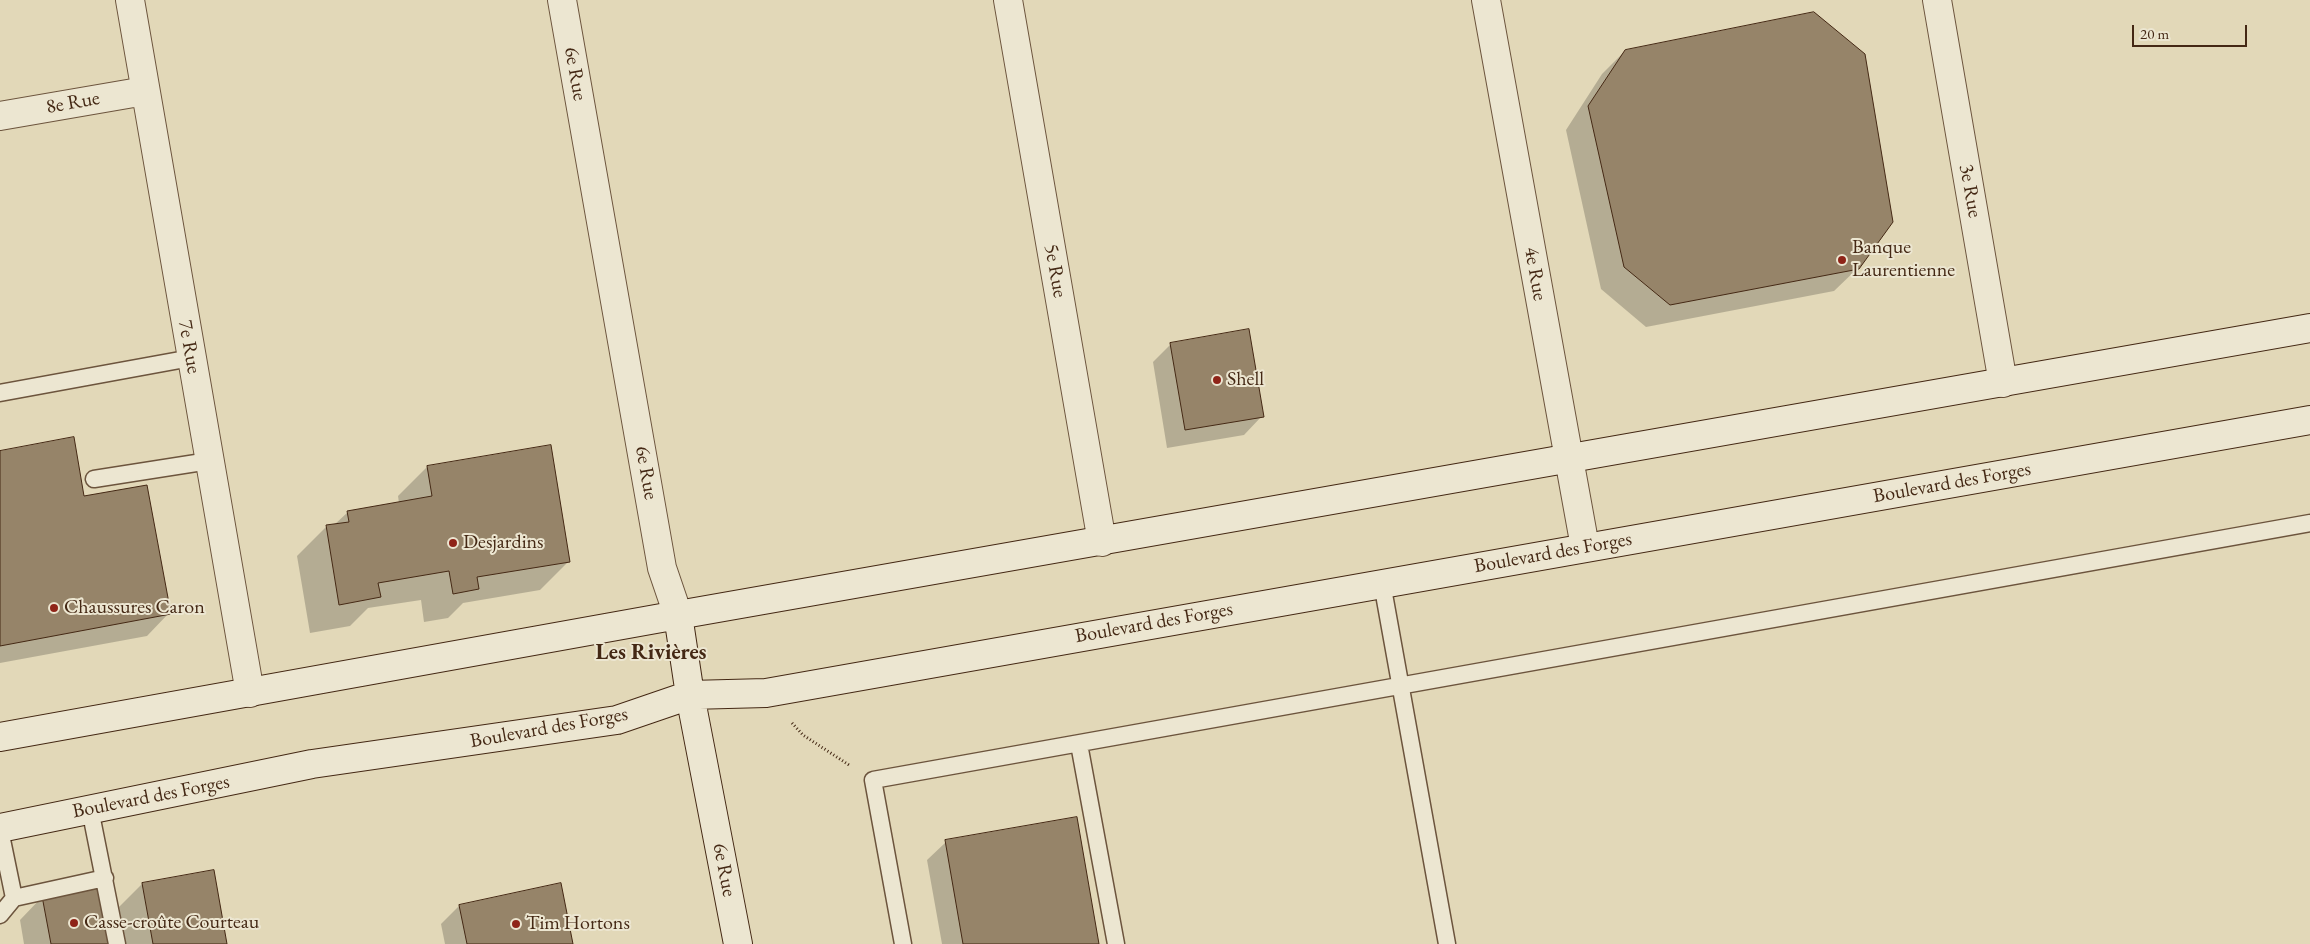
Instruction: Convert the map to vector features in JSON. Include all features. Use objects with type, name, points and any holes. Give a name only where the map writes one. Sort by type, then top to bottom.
[{"type":"main road","name":"7e Rue","points":[[130,0],[250,693]]},
{"type":"main road","name":"6e Rue","points":[[562,0],[662,568],[678,616],[690,694],[738,944]]},
{"type":"main road","name":"5e Rue","points":[[1008,0],[1102,542]]},
{"type":"main road","name":"4e Rue","points":[[1486,0],[1584,548]]},
{"type":"main road","name":"3e Rue","points":[[1937,0],[2004,383]]},
{"type":"main road","name":"8e Rue","points":[[0,116],[145,91]]},
{"type":"main road","points":[[0,737],[2310,328]]},
{"type":"main road","name":"Boulevard des Forges","points":[[0,829],[312,764],[617,720],[690,694],[766,693],[2310,420]]},
{"type":"lane","points":[[0,393],[191,358]]},
{"type":"lane","points":[[94,479],[209,461]]},
{"type":"lane","points":[[903,944],[873,780],[2310,524]]},
{"type":"lane","points":[[1382,583],[1447,944]]},
{"type":"lane","points":[[1079,744],[1116,944]]},
{"type":"lane","points":[[90,809],[117,944]]},
{"type":"lane","points":[[0,829],[14,898]]},
{"type":"lane","points":[[0,915],[14,898],[105,878]]},
{"type":"path","points":[[766,693],[803,735],[873,780]]},
{"type":"building","points":[[1814,12],[1865,54],[1893,222],[1859,269],[1670,305],[1624,267],[1588,106],[1625,50]]},
{"type":"building","name":"Shell","points":[[1249,329],[1264,417],[1185,430],[1170,343]]},
{"type":"building","points":[[74,437],[84,496],[147,485],[171,614],[0,646],[0,451]]},
{"type":"building","points":[[551,445],[570,562],[477,577],[479,589],[453,594],[449,571],[378,583],[381,597],[339,605],[326,525],[349,522],[347,511],[432,496],[427,466]]},
{"type":"building","points":[[1077,817],[1099,944],[963,944],[945,840]]},
{"type":"building","points":[[214,870],[227,944],[153,944],[142,883]]},
{"type":"building","name":"Tim Hortons","points":[[561,883],[573,944],[467,944],[459,905]]},
{"type":"building","points":[[104,884],[115,944],[51,944],[42,896]]},
{"type":"place","name":"Banque Laurentienne","points":[[1842,260]]},
{"type":"place","name":"Shell","points":[[1217,380]]},
{"type":"place","name":"Desjardins","points":[[453,543]]},
{"type":"place","name":"Chaussures Caron","points":[[54,608]]},
{"type":"place","name":"Casse-croûte Courteau","points":[[74,923]]},
{"type":"place","name":"Tim Hortons","points":[[516,924]]},
{"type":"district","name":"Les Rivières","points":[[651,653]]}]
